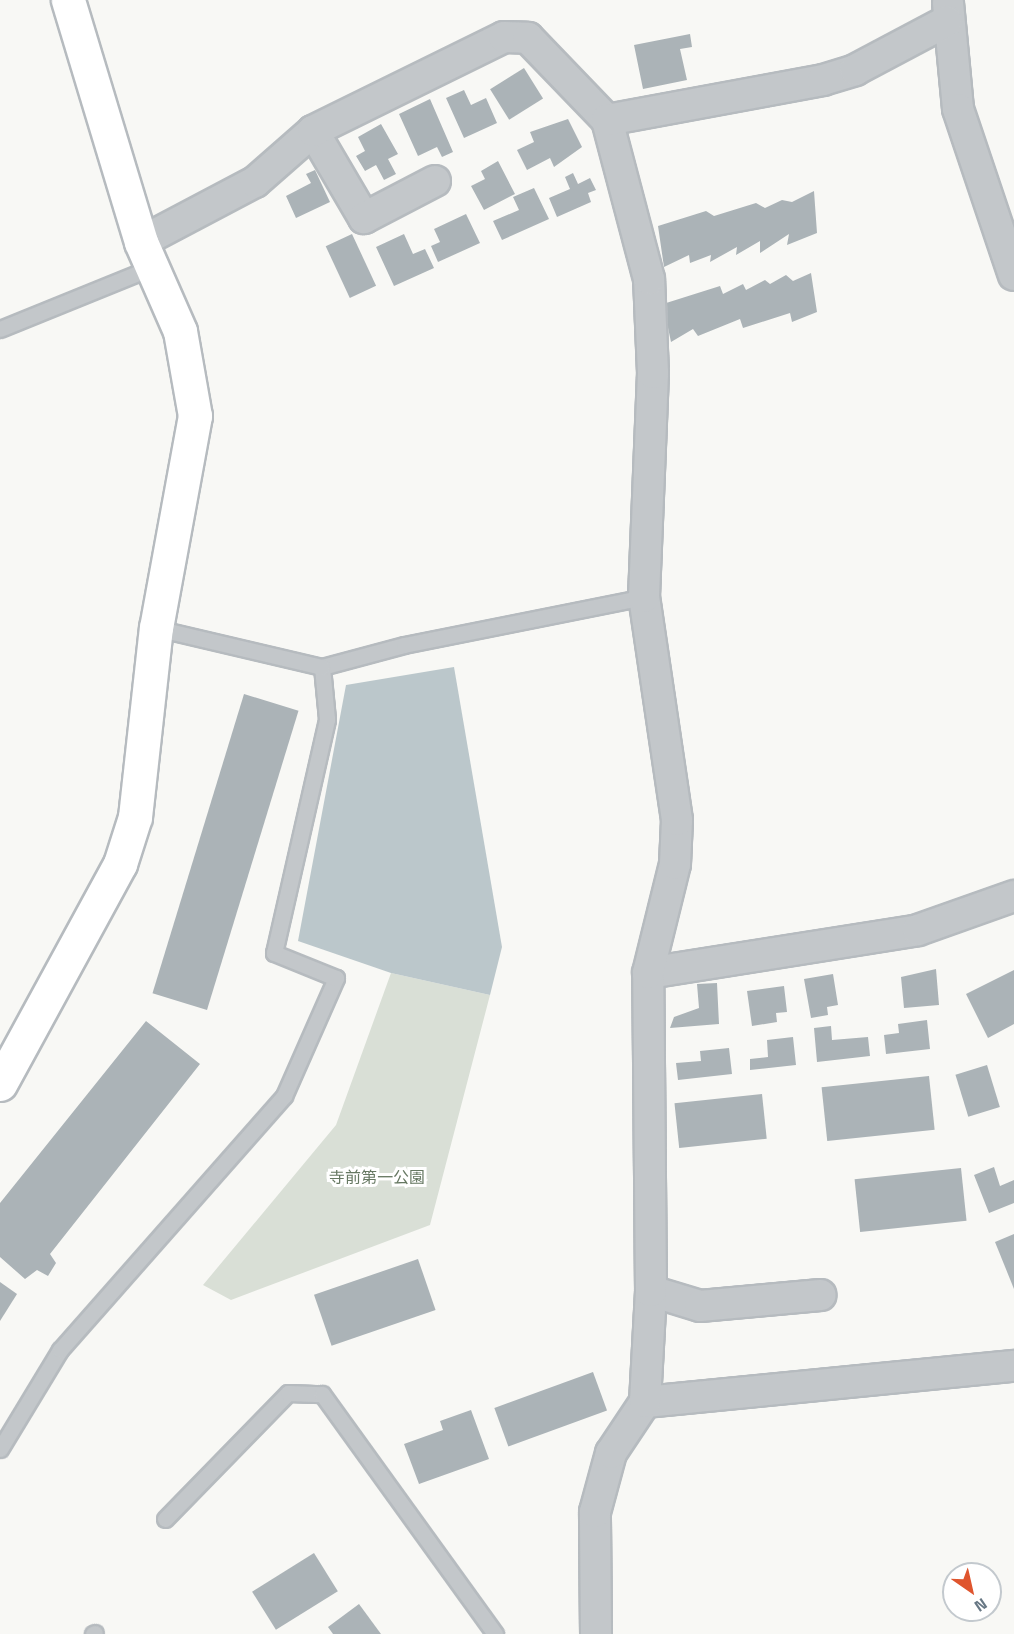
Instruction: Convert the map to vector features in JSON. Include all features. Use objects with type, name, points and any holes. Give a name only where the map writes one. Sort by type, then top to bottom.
[{"type":"street","points":[[0,1084],[120,864],[135,817],[156,628],[195,416],[180,331],[147,254],[68,0]]},
{"type":"street","points":[[607,120],[823,80],[855,70],[948,10],[958,110],[1014,275]]},
{"type":"street","points":[[147,254],[255,182],[313,131],[504,37],[528,38],[607,120],[649,279],[653,373],[644,597],[677,820],[675,864],[648,973],[651,1291],[645,1402],[611,1453],[595,1512],[596,1634]]},
{"type":"street","points":[[313,131],[364,218],[435,182]]},
{"type":"street","points":[[648,973],[918,930],[1014,896]]},
{"type":"street","points":[[651,1291],[700,1306],[821,1295]]},
{"type":"street","points":[[645,1402],[1014,1366]]},
{"type":"lane","points":[[0,329],[147,254]]},
{"type":"lane","points":[[156,628],[322,668],[404,645],[644,597]]},
{"type":"lane","points":[[0,1449],[60,1350],[284,1096],[336,978],[274,954],[327,719],[322,668]]},
{"type":"lane","points":[[165,1519],[288,1393],[322,1394],[495,1634]]},
{"type":"green space","name":"寺前第一公園","points":[[391,973],[490,995],[430,1225],[231,1300],[203,1285],[336,1125]]},
{"type":"shaded area","points":[[454,667],[502,947],[490,995],[391,973],[298,941],[346,685]]},
{"type":"building","points":[[690,34],[692,47],[680,49],[687,80],[643,89],[634,45]]},
{"type":"building","points":[[524,68],[543,99],[509,120],[490,89]]},
{"type":"building","points":[[464,90],[471,105],[486,98],[497,123],[464,138],[446,98]]},
{"type":"building","points":[[430,99],[453,152],[442,157],[437,147],[418,156],[399,114]]},
{"type":"building","points":[[568,119],[582,147],[554,167],[550,158],[527,170],[517,150],[534,142],[530,132]]},
{"type":"building","points":[[381,124],[398,154],[388,159],[396,174],[384,180],[376,165],[365,171],[356,156],[365,151],[358,137]]},
{"type":"building","points":[[498,161],[515,194],[484,210],[471,186],[485,179],[481,171]]},
{"type":"building","points":[[315,170],[330,202],[296,218],[286,196],[311,183],[306,174]]},
{"type":"building","points":[[573,173],[578,184],[590,178],[596,190],[588,193],[591,202],[557,217],[549,198],[570,189],[565,177]]},
{"type":"building","points":[[534,188],[549,219],[502,240],[493,221],[519,210],[513,197]]},
{"type":"building","points":[[814,191],[817,233],[787,245],[789,234],[760,253],[760,241],[736,255],[737,247],[710,262],[711,255],[690,263],[689,255],[664,267],[658,226],[706,211],[714,216],[756,203],[765,208],[782,200],[792,202]]},
{"type":"building","points":[[466,214],[480,243],[438,262],[431,246],[440,242],[434,229]]},
{"type":"building","points":[[352,234],[376,286],[350,298],[326,246]]},
{"type":"building","points":[[404,234],[413,254],[425,249],[434,268],[394,286],[376,247]]},
{"type":"building","points":[[811,273],[817,312],[792,322],[790,313],[743,328],[740,319],[698,336],[693,329],[671,342],[663,304],[720,286],[723,294],[743,284],[746,290],[765,280],[770,284],[786,275],[793,281]]},
{"type":"building","points":[[244,694],[299,711],[207,1010],[152,993]]},
{"type":"building","points":[[936,969],[939,1005],[904,1008],[901,977]]},
{"type":"building","points":[[1014,970],[1014,1024],[988,1038],[966,994]]},
{"type":"building","points":[[833,974],[838,1005],[827,1007],[828,1015],[811,1018],[804,979]]},
{"type":"building","points":[[717,983],[719,1024],[670,1028],[674,1017],[699,1008],[697,984]]},
{"type":"building","points":[[784,986],[787,1012],[776,1013],[777,1022],[752,1026],[747,991]]},
{"type":"building","points":[[927,1020],[930,1049],[886,1054],[884,1035],[899,1033],[898,1024]]},
{"type":"building","points":[[146,1021],[200,1064],[50,1254],[56,1263],[48,1276],[37,1270],[25,1279],[0,1257],[0,1203]]},
{"type":"building","points":[[831,1026],[832,1040],[868,1037],[870,1056],[817,1062],[814,1028]]},
{"type":"building","points":[[793,1037],[796,1065],[750,1070],[750,1059],[768,1057],[767,1040]]},
{"type":"building","points":[[729,1048],[732,1074],[678,1080],[676,1063],[701,1061],[700,1051]]},
{"type":"building","points":[[987,1065],[1000,1107],[968,1117],[955,1075]]},
{"type":"building","points":[[929,1076],[935,1130],[827,1141],[822,1087]]},
{"type":"building","points":[[762,1094],[767,1139],[679,1148],[674,1103]]},
{"type":"building","points":[[994,1167],[1000,1186],[1014,1180],[1014,1203],[989,1213],[974,1175]]},
{"type":"building","points":[[961,1168],[967,1221],[860,1232],[855,1179]]},
{"type":"building","points":[[1014,1234],[1014,1289],[995,1242]]},
{"type":"building","points":[[418,1259],[436,1310],[332,1346],[314,1295]]},
{"type":"building","points":[[0,1282],[17,1294],[0,1321]]},
{"type":"building","points":[[593,1372],[607,1411],[508,1446],[494,1408]]},
{"type":"building","points":[[471,1410],[489,1459],[419,1484],[404,1444],[443,1430],[440,1421]]},
{"type":"building","points":[[314,1553],[338,1591],[276,1630],[252,1592]]},
{"type":"building","points":[[359,1604],[381,1634],[333,1634],[328,1627]]}]
